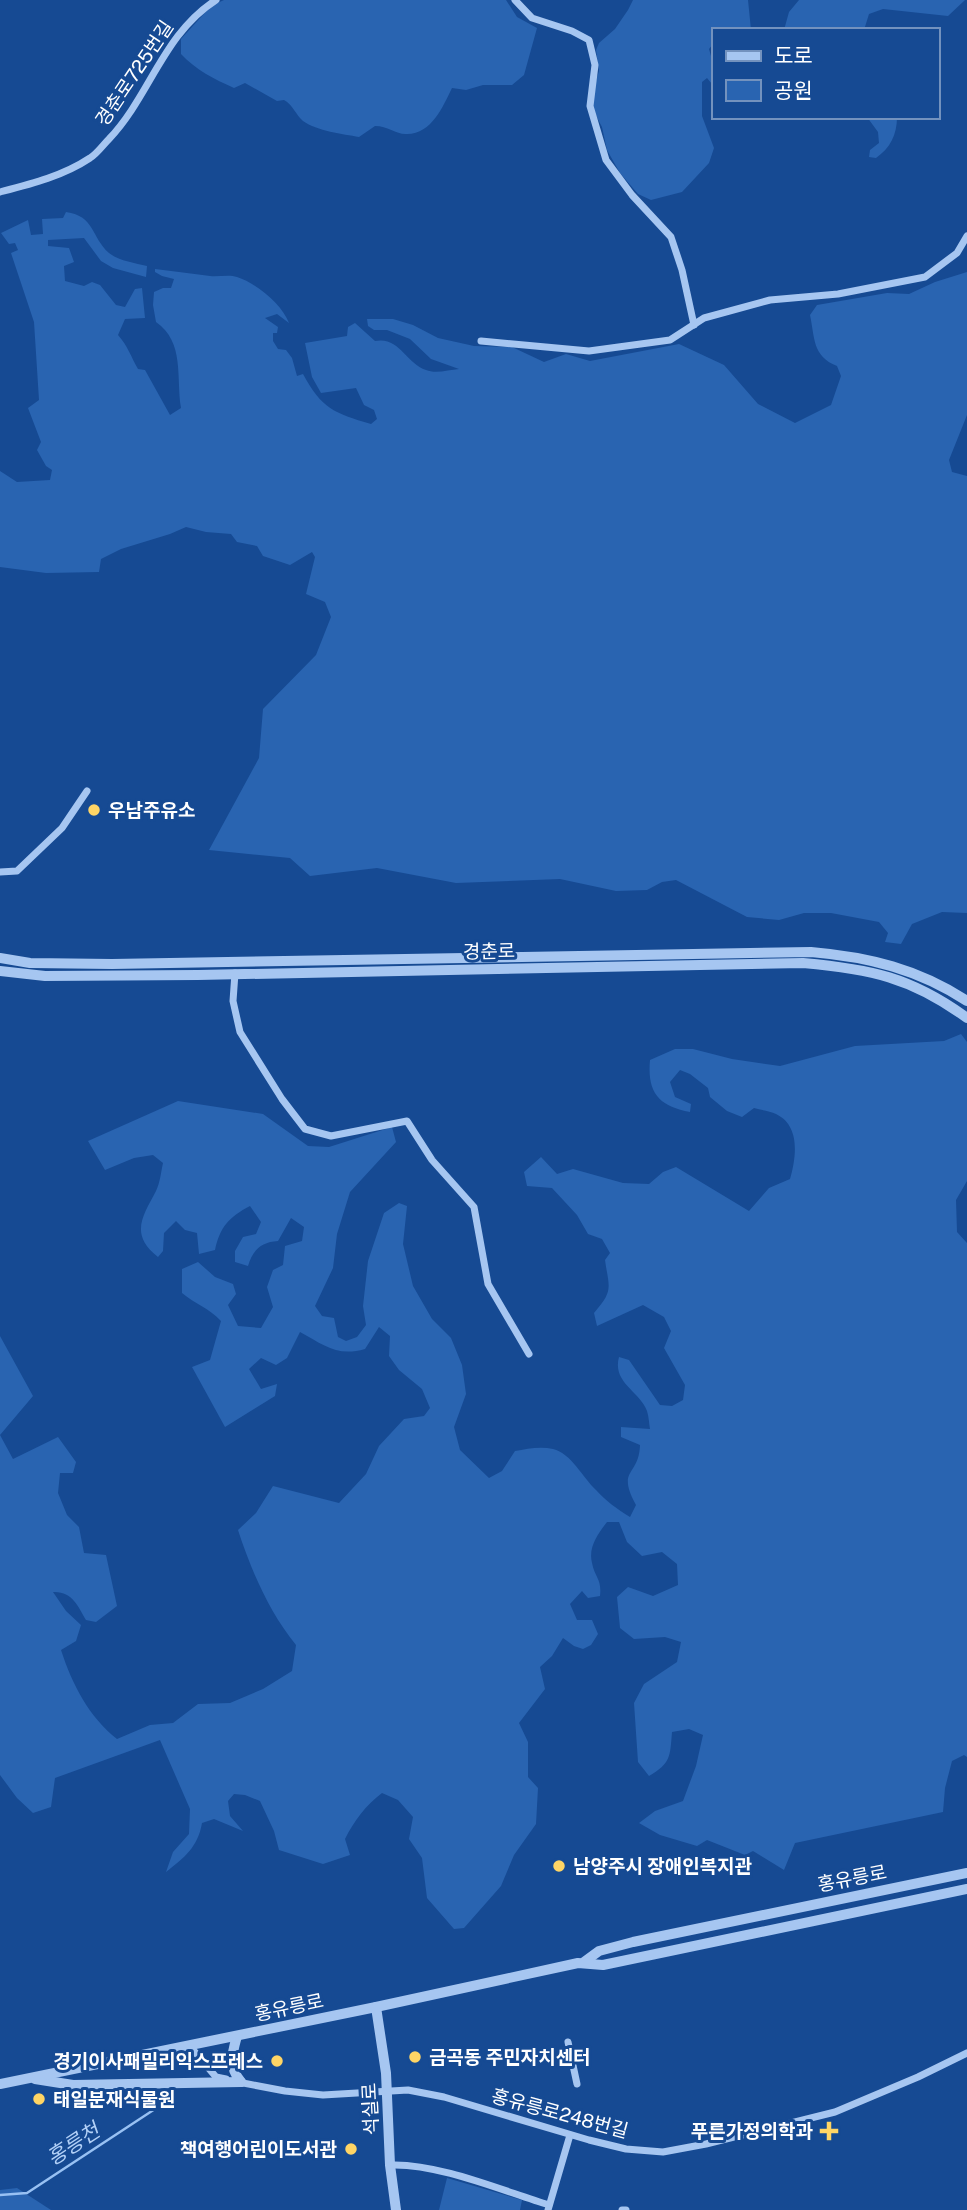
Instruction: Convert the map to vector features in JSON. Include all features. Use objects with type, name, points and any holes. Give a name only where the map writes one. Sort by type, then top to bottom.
[{"type":"street","name":"경춘로725번길","points":[[0,192],[45,181],[92,158],[121,127],[173,41],[198,12],[216,0]]},
{"type":"street","points":[[515,0],[531,18],[572,31],[589,40],[594,65],[590,106],[606,160],[632,195],[671,237],[694,325]]},
{"type":"street","points":[[481,341],[589,351],[670,340],[704,318],[769,300],[838,295],[925,277],[957,253],[967,236]]},
{"type":"street","points":[[0,872],[17,871],[62,828],[87,791]]},
{"type":"street","name":"경춘로","points":[[0,958],[30,963],[112,964],[811,952],[860,957],[902,968],[967,1001]]},
{"type":"street","name":"경춘로","points":[[0,971],[45,976],[803,963],[852,967],[892,977],[928,992],[967,1018]]},
{"type":"street","points":[[235,973],[233,1001],[240,1032],[282,1099],[305,1129],[331,1136],[407,1121],[432,1160],[474,1207],[488,1284],[529,1354]]},
{"type":"street","name":"홍유릉로","points":[[584,1962],[599,1951],[633,1942],[967,1873]]},
{"type":"street","name":"홍유릉로","points":[[0,2084],[584,1962],[603,1965],[967,1889]]},
{"type":"street","name":"석실로","points":[[376,2007],[396,2210]]},
{"type":"street","points":[[237,2036],[231,2059],[234,2073],[241,2082]]},
{"type":"street","points":[[568,2042],[578,2084]]},
{"type":"street","name":"홍유릉로248번길","points":[[189,2045],[216,2077],[285,2091],[323,2095],[386,2089],[408,2090],[570,2135],[626,2148],[663,2151],[706,2144],[835,2112],[967,2053]]},
{"type":"street","points":[[28,2078],[73,2085],[241,2082]]},
{"type":"street","points":[[390,2165],[407,2164],[445,2173],[549,2208],[570,2135]]},
{"type":"green space","points":[[224,0],[506,0],[517,17],[537,28],[524,75],[512,85],[483,85],[466,90],[452,88],[436,118],[416,133],[403,134],[375,126],[359,137],[315,127],[303,121],[284,100],[277,101],[245,83],[234,88],[206,74],[181,54],[181,39],[211,6]]},
{"type":"green space","points":[[633,0],[748,0],[751,28],[712,28],[712,45],[709,49],[712,84],[707,78],[702,82],[702,116],[714,148],[709,163],[682,192],[651,200],[638,194],[620,173],[607,150],[602,127],[593,110],[593,91],[599,71],[596,50]]},
{"type":"green space","points":[[799,0],[965,0],[948,16],[883,9],[869,14],[865,28],[785,28],[789,12]]},
{"type":"green space","points":[[868,119],[897,119],[896,130],[885,150],[876,158],[869,157],[870,150],[879,143],[878,132]]},
{"type":"green space","points":[[66,212],[75,214],[88,223],[103,247],[113,256],[147,266],[146,277],[113,268],[101,261],[84,238],[48,240],[48,246],[69,248],[74,262],[64,266],[65,281],[84,286],[92,282],[100,285],[116,305],[125,307],[135,289],[142,288],[145,318],[125,319],[118,335],[138,369],[145,370],[170,415],[181,408],[177,361],[171,340],[156,322],[153,305],[154,292],[171,288],[174,279],[162,276],[155,272],[155,269],[210,276],[234,276],[260,289],[281,309],[289,323],[277,314],[265,318],[278,327],[277,333],[273,333],[273,341],[278,349],[286,350],[292,358],[297,376],[303,374],[316,395],[330,408],[371,424],[377,419],[374,410],[364,405],[356,388],[321,393],[312,377],[305,343],[347,336],[348,327],[355,323],[375,341],[390,342],[396,346],[419,367],[438,372],[459,369],[431,359],[410,339],[387,330],[374,330],[368,326],[367,319],[393,319],[413,325],[438,338],[474,346],[512,347],[544,362],[566,354],[590,361],[679,344],[724,365],[758,404],[795,423],[831,405],[841,376],[837,366],[823,357],[816,345],[810,315],[817,305],[887,293],[909,294],[967,272],[967,415],[949,460],[952,472],[967,476],[967,913],[942,912],[912,924],[901,944],[885,942],[888,933],[879,922],[831,913],[804,913],[779,920],[747,917],[676,880],[662,882],[647,890],[616,891],[560,879],[456,883],[377,868],[310,876],[290,858],[209,850],[259,758],[263,709],[316,655],[331,617],[325,602],[306,594],[315,557],[312,552],[290,565],[263,556],[257,546],[237,542],[231,534],[186,527],[121,549],[101,559],[99,572],[46,573],[0,567],[0,471],[17,482],[50,480],[52,470],[46,466],[37,450],[41,442],[28,408],[39,400],[34,322],[11,253],[18,250],[15,243],[9,244],[1,233],[28,220],[31,235],[43,234],[42,219],[63,218]]},
{"type":"green space","points":[[961,1034],[967,1042],[967,1181],[956,1200],[957,1232],[967,1243],[967,1757],[964,1755],[952,1761],[945,1788],[943,1812],[795,1843],[784,1870],[753,1851],[745,1855],[707,1840],[697,1846],[660,1835],[639,1823],[655,1811],[683,1801],[696,1766],[703,1735],[689,1729],[672,1732],[668,1758],[662,1767],[649,1776],[638,1762],[634,1703],[644,1684],[677,1662],[681,1642],[665,1637],[634,1639],[620,1628],[617,1597],[628,1587],[653,1596],[678,1585],[677,1564],[662,1552],[642,1556],[627,1542],[619,1522],[607,1522],[597,1536],[591,1552],[600,1596],[588,1598],[582,1591],[570,1604],[577,1620],[592,1620],[598,1634],[591,1645],[583,1649],[563,1638],[552,1656],[540,1667],[545,1689],[519,1723],[528,1742],[528,1777],[538,1788],[536,1824],[514,1855],[501,1886],[464,1928],[454,1929],[427,1898],[422,1858],[409,1839],[413,1817],[398,1800],[382,1793],[361,1814],[345,1839],[350,1855],[323,1864],[279,1850],[274,1831],[260,1801],[234,1794],[228,1801],[230,1816],[243,1831],[214,1819],[202,1823],[194,1845],[166,1872],[173,1852],[189,1834],[190,1809],[160,1740],[55,1778],[51,1807],[33,1813],[17,1798],[0,1775],[0,1435],[13,1459],[58,1437],[76,1462],[73,1473],[60,1473],[58,1493],[67,1515],[79,1527],[84,1553],[106,1555],[117,1606],[96,1622],[86,1620],[70,1597],[53,1592],[66,1611],[81,1625],[76,1641],[61,1650],[76,1687],[98,1721],[117,1739],[150,1725],[173,1723],[198,1704],[230,1703],[263,1689],[292,1671],[296,1645],[277,1619],[262,1590],[238,1530],[256,1513],[273,1486],[339,1503],[366,1474],[379,1446],[404,1419],[424,1416],[430,1408],[422,1389],[399,1370],[389,1356],[390,1336],[379,1327],[365,1349],[346,1352],[324,1345],[300,1332],[287,1358],[276,1365],[261,1358],[249,1369],[261,1389],[277,1384],[275,1396],[225,1427],[192,1367],[210,1360],[221,1321],[182,1293],[182,1269],[198,1262],[215,1277],[233,1284],[236,1294],[228,1305],[238,1326],[261,1328],[273,1307],[267,1287],[273,1270],[283,1265],[285,1246],[302,1241],[304,1227],[291,1218],[278,1241],[258,1248],[248,1266],[235,1262],[235,1251],[243,1237],[256,1234],[261,1222],[250,1206],[226,1224],[215,1250],[199,1254],[197,1233],[185,1230],[176,1221],[164,1233],[163,1251],[158,1257],[144,1240],[141,1225],[157,1188],[163,1163],[153,1155],[134,1158],[105,1170],[88,1141],[178,1101],[263,1114],[308,1146],[329,1147],[392,1127],[396,1142],[350,1192],[337,1234],[333,1268],[315,1306],[322,1316],[334,1318],[338,1337],[346,1341],[357,1337],[366,1325],[363,1306],[368,1261],[384,1213],[399,1203],[407,1206],[403,1244],[413,1286],[432,1319],[451,1338],[462,1365],[466,1394],[454,1427],[460,1450],[489,1478],[502,1471],[515,1451],[543,1448],[559,1451],[604,1498],[630,1517],[636,1505],[630,1493],[628,1478],[639,1455],[640,1445],[621,1437],[621,1427],[650,1429],[644,1404],[619,1374],[619,1357],[629,1360],[660,1405],[672,1406],[683,1400],[685,1385],[664,1348],[671,1331],[664,1317],[643,1305],[597,1326],[594,1313],[607,1294],[609,1283],[605,1260],[610,1253],[602,1239],[588,1234],[577,1215],[552,1188],[527,1186],[524,1172],[541,1157],[557,1174],[573,1169],[623,1183],[649,1184],[663,1172],[676,1167],[749,1211],[769,1188],[790,1179],[795,1143],[790,1126],[784,1119],[768,1111],[754,1108],[742,1117],[727,1111],[710,1097],[708,1088],[680,1070],[670,1082],[675,1097],[691,1104],[690,1112],[670,1106],[657,1096],[653,1089],[650,1060],[675,1049],[693,1049],[732,1059],[780,1066],[855,1046],[944,1041]]},
{"type":"green space","points":[[0,1336],[33,1396],[0,1435]]},
{"type":"green space","points":[[447,2178],[522,2200],[520,2210],[439,2210]]},
{"type":"green space","points":[[17,2188],[51,2210],[0,2210],[0,2190]]},
{"type":"waterway","name":"홍릉천","points":[[0,2195],[27,2193],[158,2107]]},
{"type":"place","name":"우남주유소","points":[[94,810]]},
{"type":"place","name":"남양주시 장애인복지관","points":[[559,1866]]},
{"type":"place","name":"금곡동 주민자치센터","points":[[415,2057]]},
{"type":"place","name":"경기이사패밀리익스프레스","points":[[277,2061]]},
{"type":"place","name":"태일분재식물원","points":[[39,2099]]},
{"type":"place","name":"푸른가정의학과","points":[[829,2131]]},
{"type":"place","name":"책여행어린이도서관","points":[[351,2149]]}]
